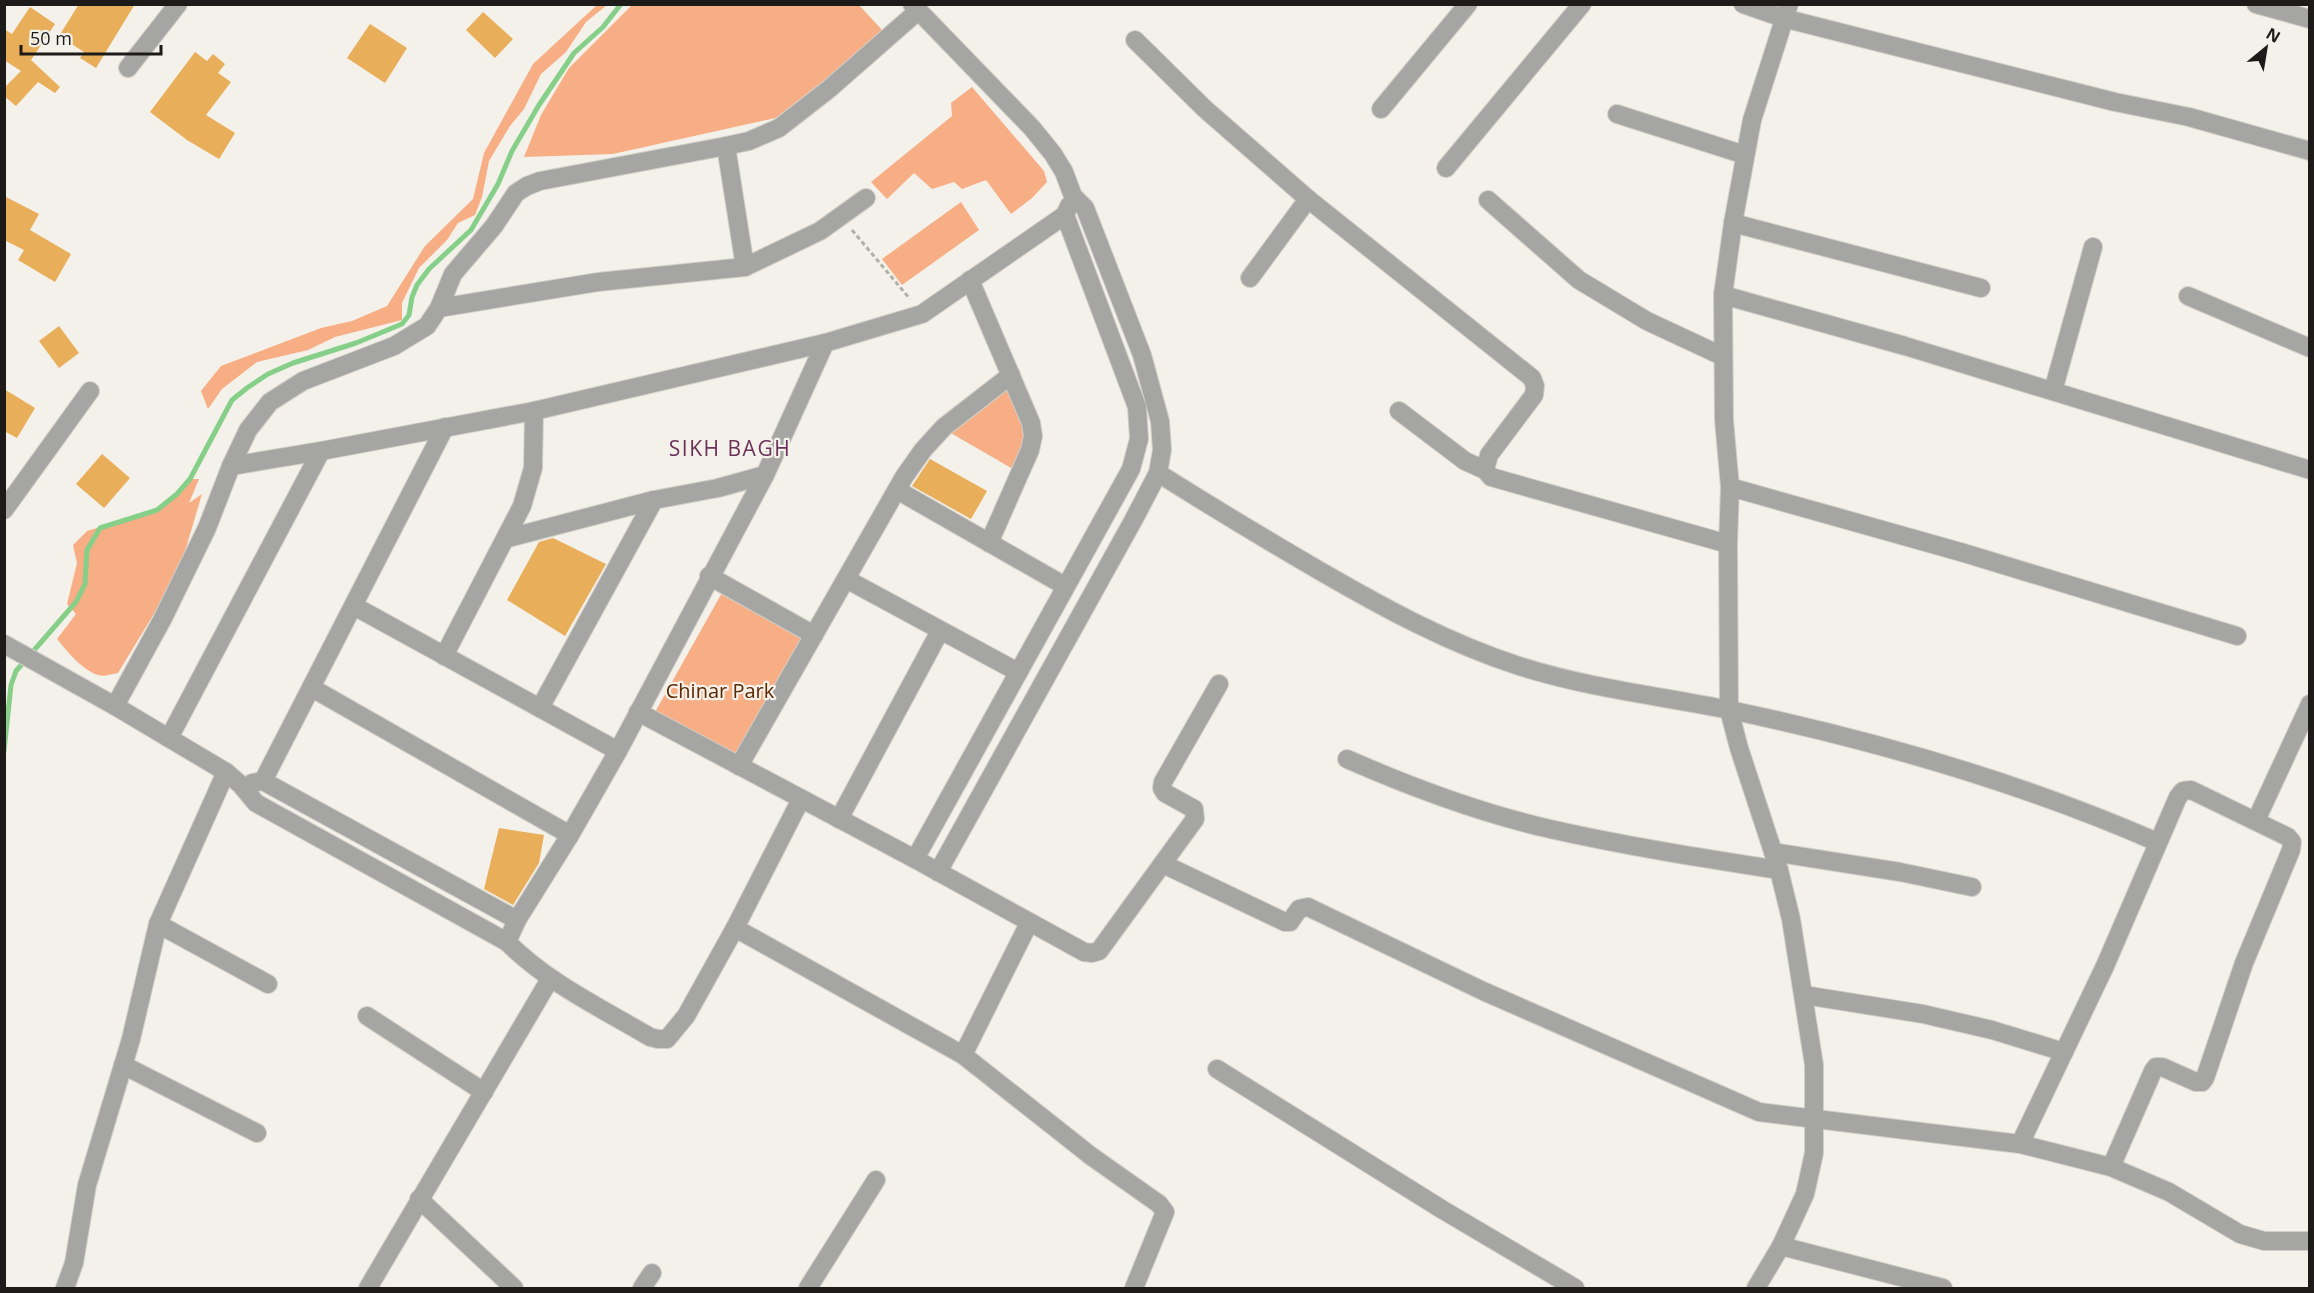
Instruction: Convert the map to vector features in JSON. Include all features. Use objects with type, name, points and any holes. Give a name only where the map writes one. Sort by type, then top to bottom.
[{"type":"street","points":[[128,68],[178,4]]},
{"type":"street","points":[[1381,109],[1468,4]]},
{"type":"street","points":[[1446,168],[1582,4]]},
{"type":"street","points":[[1743,4],[1786,11],[2115,102],[2189,117],[2310,151]]},
{"type":"street","points":[[2256,4],[2310,19]]},
{"type":"street","points":[[115,706],[162,620],[207,528],[248,430],[270,402],[303,381],[394,346],[427,326],[439,308],[453,274],[494,226],[516,193],[527,186],[540,181],[749,141],[779,128],[829,89],[915,8],[1032,128],[1064,172],[1073,196],[1085,208],[1142,355],[1160,421],[1162,450],[1158,472],[938,872]]},
{"type":"street","points":[[1756,1288],[1781,1246],[1805,1194],[1814,1153],[1814,1065],[1791,919],[1779,870],[1739,748],[1730,710],[1728,544],[1730,487],[1724,420],[1723,295],[1752,120],[1786,11]]},
{"type":"street","points":[[1135,40],[1205,109],[1308,199],[1532,378],[1535,386],[1534,395],[1489,455],[1485,463],[1485,470]]},
{"type":"street","points":[[1617,114],[1745,155]]},
{"type":"street","points":[[726,146],[745,267]]},
{"type":"street","points":[[231,466],[534,411],[825,343],[922,314],[1065,215],[1073,196]]},
{"type":"street","points":[[439,308],[598,282],[745,267],[788,248],[841,218],[866,198]]},
{"type":"street","points":[[1250,278],[1308,199]]},
{"type":"street","points":[[1488,200],[1579,280],[1647,321],[1722,356]]},
{"type":"street","points":[[915,859],[1131,469],[1139,440],[1137,407],[1065,215]]},
{"type":"street","points":[[1733,224],[1981,288]]},
{"type":"street","points":[[2053,391],[2093,247]]},
{"type":"street","points":[[970,280],[1031,423],[1033,436],[1030,450],[989,543]]},
{"type":"street","points":[[1723,295],[2053,391],[2310,470]]},
{"type":"street","points":[[2188,296],[2310,348]]},
{"type":"street","points":[[507,942],[517,920],[570,835],[618,751],[709,576],[765,475],[825,343]]},
{"type":"street","points":[[739,766],[897,490],[923,450],[944,427],[1011,375]]},
{"type":"street","points":[[4,510],[90,391]]},
{"type":"street","points":[[444,656],[522,506],[533,468],[534,411]]},
{"type":"street","points":[[1399,411],[1465,460],[1485,470],[1491,477],[1728,544]]},
{"type":"street","points":[[263,781],[446,428]]},
{"type":"street","points":[[169,738],[321,451]]},
{"type":"street","points":[[1158,472],[1237,523],[1367,599],[1443,637],[1518,666],[1577,683],[1730,710],[1941,762],[2079,809],[2157,842]]},
{"type":"street","points":[[507,538],[654,500],[718,488],[765,475]]},
{"type":"street","points":[[1730,487],[1964,553],[2237,636]]},
{"type":"street","points":[[897,490],[1065,586]]},
{"type":"street","points":[[540,708],[654,500]]},
{"type":"street","points":[[709,576],[814,635]]},
{"type":"street","points":[[846,579],[1018,672]]},
{"type":"street","points":[[354,606],[618,751]]},
{"type":"street","points":[[839,819],[940,631]]},
{"type":"street","points":[[6,645],[115,706],[225,772],[241,785],[256,803],[507,942],[527,962],[550,979],[658,1040],[667,1038],[686,1016],[735,928],[801,799]]},
{"type":"street","points":[[638,712],[915,859],[1029,923],[1084,952],[1092,953],[1099,951],[1195,819],[1194,809],[1165,793],[1162,788],[1163,782],[1219,684]]},
{"type":"street","points":[[312,688],[570,835]]},
{"type":"street","points":[[2254,819],[2259,814],[2310,704]]},
{"type":"street","points":[[1347,759],[1401,783],[1549,829],[1656,850],[1779,870]]},
{"type":"street","points":[[65,1288],[74,1263],[87,1185],[123,1065],[158,924],[225,772]]},
{"type":"street","points":[[241,785],[263,781],[517,920]]},
{"type":"street","points":[[2020,1144],[2105,966],[2178,797],[2183,791],[2191,790],[2246,818],[2254,819],[2288,837],[2292,842],[2244,963],[2205,1078],[2202,1082],[2196,1082],[2162,1067],[2156,1068],[2111,1167]]},
{"type":"street","points":[[1773,852],[1888,870],[1972,887]]},
{"type":"street","points":[[1162,864],[1286,922],[1290,922],[1299,909],[1308,907],[1484,991],[1759,1112],[2020,1144],[2111,1167],[2169,1192],[2240,1234],[2264,1241],[2310,1240]]},
{"type":"street","points":[[963,1056],[1029,923]]},
{"type":"street","points":[[158,924],[268,984]]},
{"type":"street","points":[[735,928],[963,1056],[1091,1155],[1159,1204],[1165,1212],[1134,1288]]},
{"type":"street","points":[[368,1288],[550,979]]},
{"type":"street","points":[[1804,994],[1923,1014],[1992,1030],[2064,1052]]},
{"type":"street","points":[[367,1016],[484,1092]]},
{"type":"street","points":[[123,1065],[257,1133]]},
{"type":"street","points":[[1217,1069],[1443,1210],[1575,1288]]},
{"type":"street","points":[[808,1288],[876,1180]]},
{"type":"street","points":[[419,1199],[514,1288]]},
{"type":"street","points":[[1781,1246],[1943,1288]]},
{"type":"street","points":[[642,1288],[652,1273]]},
{"type":"path","points":[[841,218],[922,314]]},
{"type":"green space","points":[[598,4],[607,5],[586,22],[566,52],[541,74],[524,109],[510,126],[489,161],[482,197],[475,215],[458,223],[447,240],[419,268],[402,303],[402,320],[335,337],[308,350],[257,362],[222,389],[208,409],[201,391],[221,366],[321,328],[352,321],[387,306],[425,246],[473,199],[484,153],[533,64]]},
{"type":"green space","points":[[632,5],[859,5],[883,31],[845,67],[780,117],[613,154],[524,157],[541,115],[569,68]]},
{"type":"green space","points":[[972,87],[1044,171],[1047,182],[1032,198],[1011,214],[986,180],[962,189],[954,182],[932,189],[914,173],[887,199],[871,182],[952,116],[951,103]]},
{"type":"green space","points":[[961,202],[979,230],[902,285],[882,259]]},
{"type":"green space","points":[[1007,385],[1028,434],[1013,469],[949,432]]},
{"type":"green space","points":[[190,479],[199,479],[189,503],[202,494],[186,548],[172,584],[118,673],[103,676],[92,673],[75,660],[57,639],[76,614],[67,604],[77,563],[73,545],[87,531],[157,510],[177,494]]},
{"type":"green space","name":"Chinar Park","points":[[723,591],[804,636],[736,757],[655,712]]},
{"type":"building","points":[[79,4],[135,4],[96,68],[80,58],[84,52],[59,36]]},
{"type":"building","points":[[30,7],[55,24],[31,60],[60,87],[55,93],[38,82],[16,106],[4,96],[4,88],[21,71],[4,60],[4,29],[12,34]]},
{"type":"building","points":[[483,12],[513,39],[495,58],[466,30]]},
{"type":"building","points":[[370,24],[407,48],[385,83],[347,58]]},
{"type":"building","points":[[195,52],[207,61],[213,54],[225,64],[218,73],[231,82],[206,115],[235,133],[219,159],[187,140],[150,112]]},
{"type":"building","points":[[4,196],[39,214],[30,230],[71,254],[55,282],[18,260],[24,250],[4,240]]},
{"type":"building","points":[[59,326],[79,353],[59,368],[39,341]]},
{"type":"building","points":[[4,389],[35,408],[17,438],[4,431]]},
{"type":"building","points":[[102,454],[130,478],[104,508],[76,484]]},
{"type":"building","points":[[930,459],[987,491],[971,519],[912,486]]},
{"type":"building","points":[[553,538],[606,564],[565,636],[507,600],[539,542]]},
{"type":"building","points":[[499,828],[544,835],[539,863],[513,905],[484,889]]},
{"type":"waterway","points":[[4,751],[11,685],[16,671],[76,602],[85,584],[87,550],[100,528],[157,510],[177,494],[190,479],[232,400],[247,388],[268,374],[293,363],[356,343],[402,324],[409,315],[417,285],[429,269],[471,230],[498,184],[512,151],[574,53],[603,27],[621,4]]},
{"type":"district","name":"SIKH BAGH","points":[[730,449]]}]
